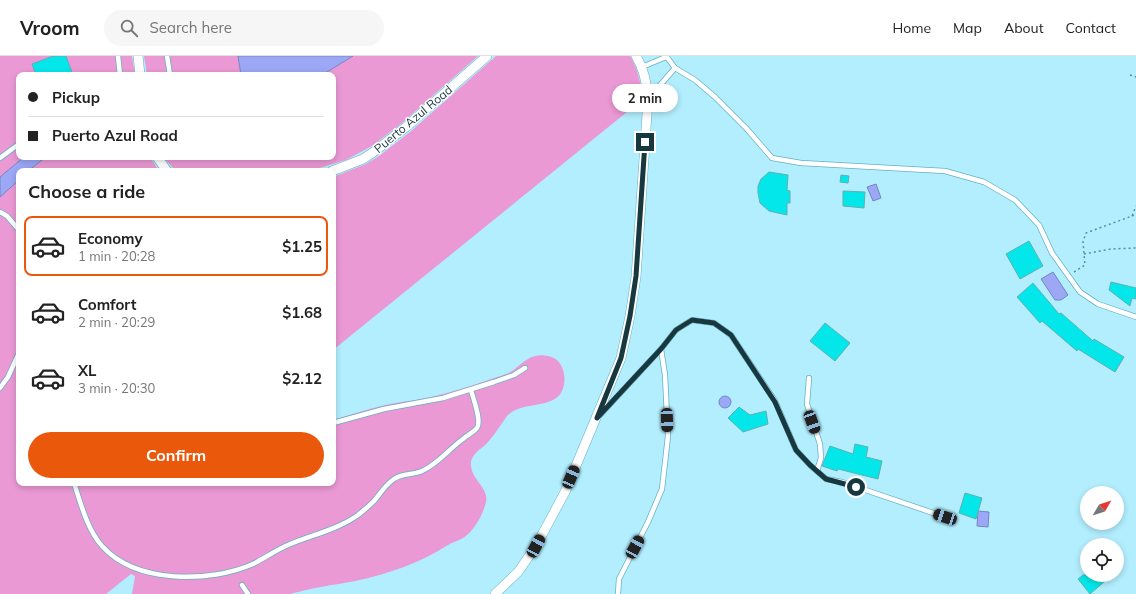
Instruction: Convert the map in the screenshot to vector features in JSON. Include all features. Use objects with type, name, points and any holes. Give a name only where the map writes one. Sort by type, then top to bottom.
[{"type":"street","points":[[138,56],[140,72]]},
{"type":"street","name":"Puerto Azul Road","points":[[336,169],[363,159],[375,151],[406,127],[487,56]]},
{"type":"street","points":[[494,594],[518,572],[536,546],[565,492],[621,358],[630,316],[636,276],[648,99],[642,67],[636,56]]},
{"type":"lane","points":[[118,56],[120,72]]},
{"type":"lane","points":[[167,56],[170,72]]},
{"type":"lane","points":[[642,67],[666,56],[675,68],[695,80],[715,97],[746,128],[772,158],[801,163],[945,171],[984,182],[1015,200],[1038,225],[1052,253],[1080,292],[1098,304],[1136,317]]},
{"type":"lane","points":[[648,99],[675,68]]},
{"type":"lane","points":[[0,158],[16,146]]},
{"type":"lane","points":[[0,212],[7,216],[16,226]]},
{"type":"lane","points":[[597,418],[661,349],[676,330],[692,320],[714,323],[731,335],[775,402],[796,450],[826,479],[842,482],[945,517]]},
{"type":"lane","points":[[618,594],[619,579],[648,522],[662,489],[668,436],[665,374],[661,349]]},
{"type":"lane","points":[[0,388],[8,377],[16,360]]},
{"type":"lane","points":[[336,422],[384,409],[426,402],[471,390],[514,375],[525,368]]},
{"type":"lane","points":[[809,378],[807,404],[820,444],[821,458],[817,471]]},
{"type":"lane","points":[[75,486],[94,535],[103,547],[119,560],[140,570],[185,578],[231,571],[253,564],[288,545],[317,535],[357,516],[373,502],[393,479],[401,475],[412,474],[424,470],[439,460],[463,438],[477,428],[479,422],[471,390]]},
{"type":"lane","points":[[242,585],[248,594]]},
{"type":"path","points":[[1130,75],[1136,77]]},
{"type":"path","points":[[1132,216],[1136,206]]},
{"type":"path","points":[[1068,277],[1085,264],[1083,242],[1086,233],[1136,214]]},
{"type":"path","points":[[1084,254],[1111,249],[1136,248]]},
{"type":"shaded area","points":[[0,56],[132,56],[135,72],[16,72],[16,160],[20,160],[0,177]]},
{"type":"shaded area","points":[[144,56],[238,56],[241,72],[147,72]]},
{"type":"shaded area","points":[[353,56],[478,56],[402,123],[372,146],[346,160],[320,168],[173,168],[166,160],[336,160],[336,72],[327,72]]},
{"type":"shaded area","points":[[496,56],[630,56],[639,77],[643,99],[336,348],[336,176],[366,164],[410,132]]},
{"type":"shaded area","points":[[42,160],[152,160],[157,168],[32,168]]},
{"type":"shaded area","points":[[16,183],[16,486],[336,486],[336,419],[381,406],[428,398],[464,388],[507,374],[534,356],[543,355],[557,360],[563,369],[564,386],[558,397],[552,401],[513,411],[507,416],[489,441],[473,457],[471,463],[472,471],[485,492],[486,502],[478,522],[471,531],[461,539],[403,567],[355,581],[290,594],[132,594],[135,576],[131,574],[106,594],[0,594],[0,197]]},
{"type":"water","points":[[238,56],[353,56],[327,72],[241,72]]},
{"type":"water","points":[[20,160],[42,160],[32,168],[16,168],[16,183],[0,197],[0,177]]},
{"type":"water","points":[[876,184],[881,198],[873,201],[867,187]]},
{"type":"water","points":[[1053,272],[1068,295],[1061,300],[1055,300],[1041,279]]},
{"type":"water","points":[[723,396],[727,396],[731,402],[727,408],[723,408],[719,404],[719,400]]},
{"type":"water","points":[[978,511],[989,512],[988,527],[977,526]]},
{"type":"building","points":[[53,56],[66,56],[72,72],[35,72],[32,64]]},
{"type":"building","points":[[769,172],[788,175],[787,190],[790,191],[790,203],[787,203],[787,215],[769,211],[760,203],[758,186],[761,179]]},
{"type":"building","points":[[841,175],[849,176],[848,183],[840,182]]},
{"type":"building","points":[[843,191],[865,192],[864,208],[843,206]]},
{"type":"building","points":[[1029,241],[1043,266],[1020,279],[1006,254]]},
{"type":"building","points":[[1111,282],[1136,288],[1136,299],[1132,298],[1130,306],[1109,290]]},
{"type":"building","points":[[1033,283],[1059,314],[1061,313],[1093,341],[1094,339],[1124,357],[1115,372],[1078,349],[1077,351],[1042,321],[1040,323],[1017,297]]},
{"type":"building","points":[[825,323],[850,343],[835,361],[810,341]]},
{"type":"building","points":[[739,407],[750,415],[766,411],[768,424],[743,432],[728,418]]},
{"type":"building","points":[[855,444],[868,447],[866,457],[882,461],[878,479],[838,469],[837,471],[822,466],[830,446],[853,454]]},
{"type":"building","points":[[965,493],[982,498],[976,519],[959,513]]},
{"type":"building","points":[[1080,582],[1104,582],[1090,594]]},
{"type":"route","points":[[645,142],[636,276],[630,316],[621,358],[597,418],[661,349],[676,330],[692,320],[714,323],[731,335],[775,402],[796,450],[826,479],[842,482],[856,487]]}]
